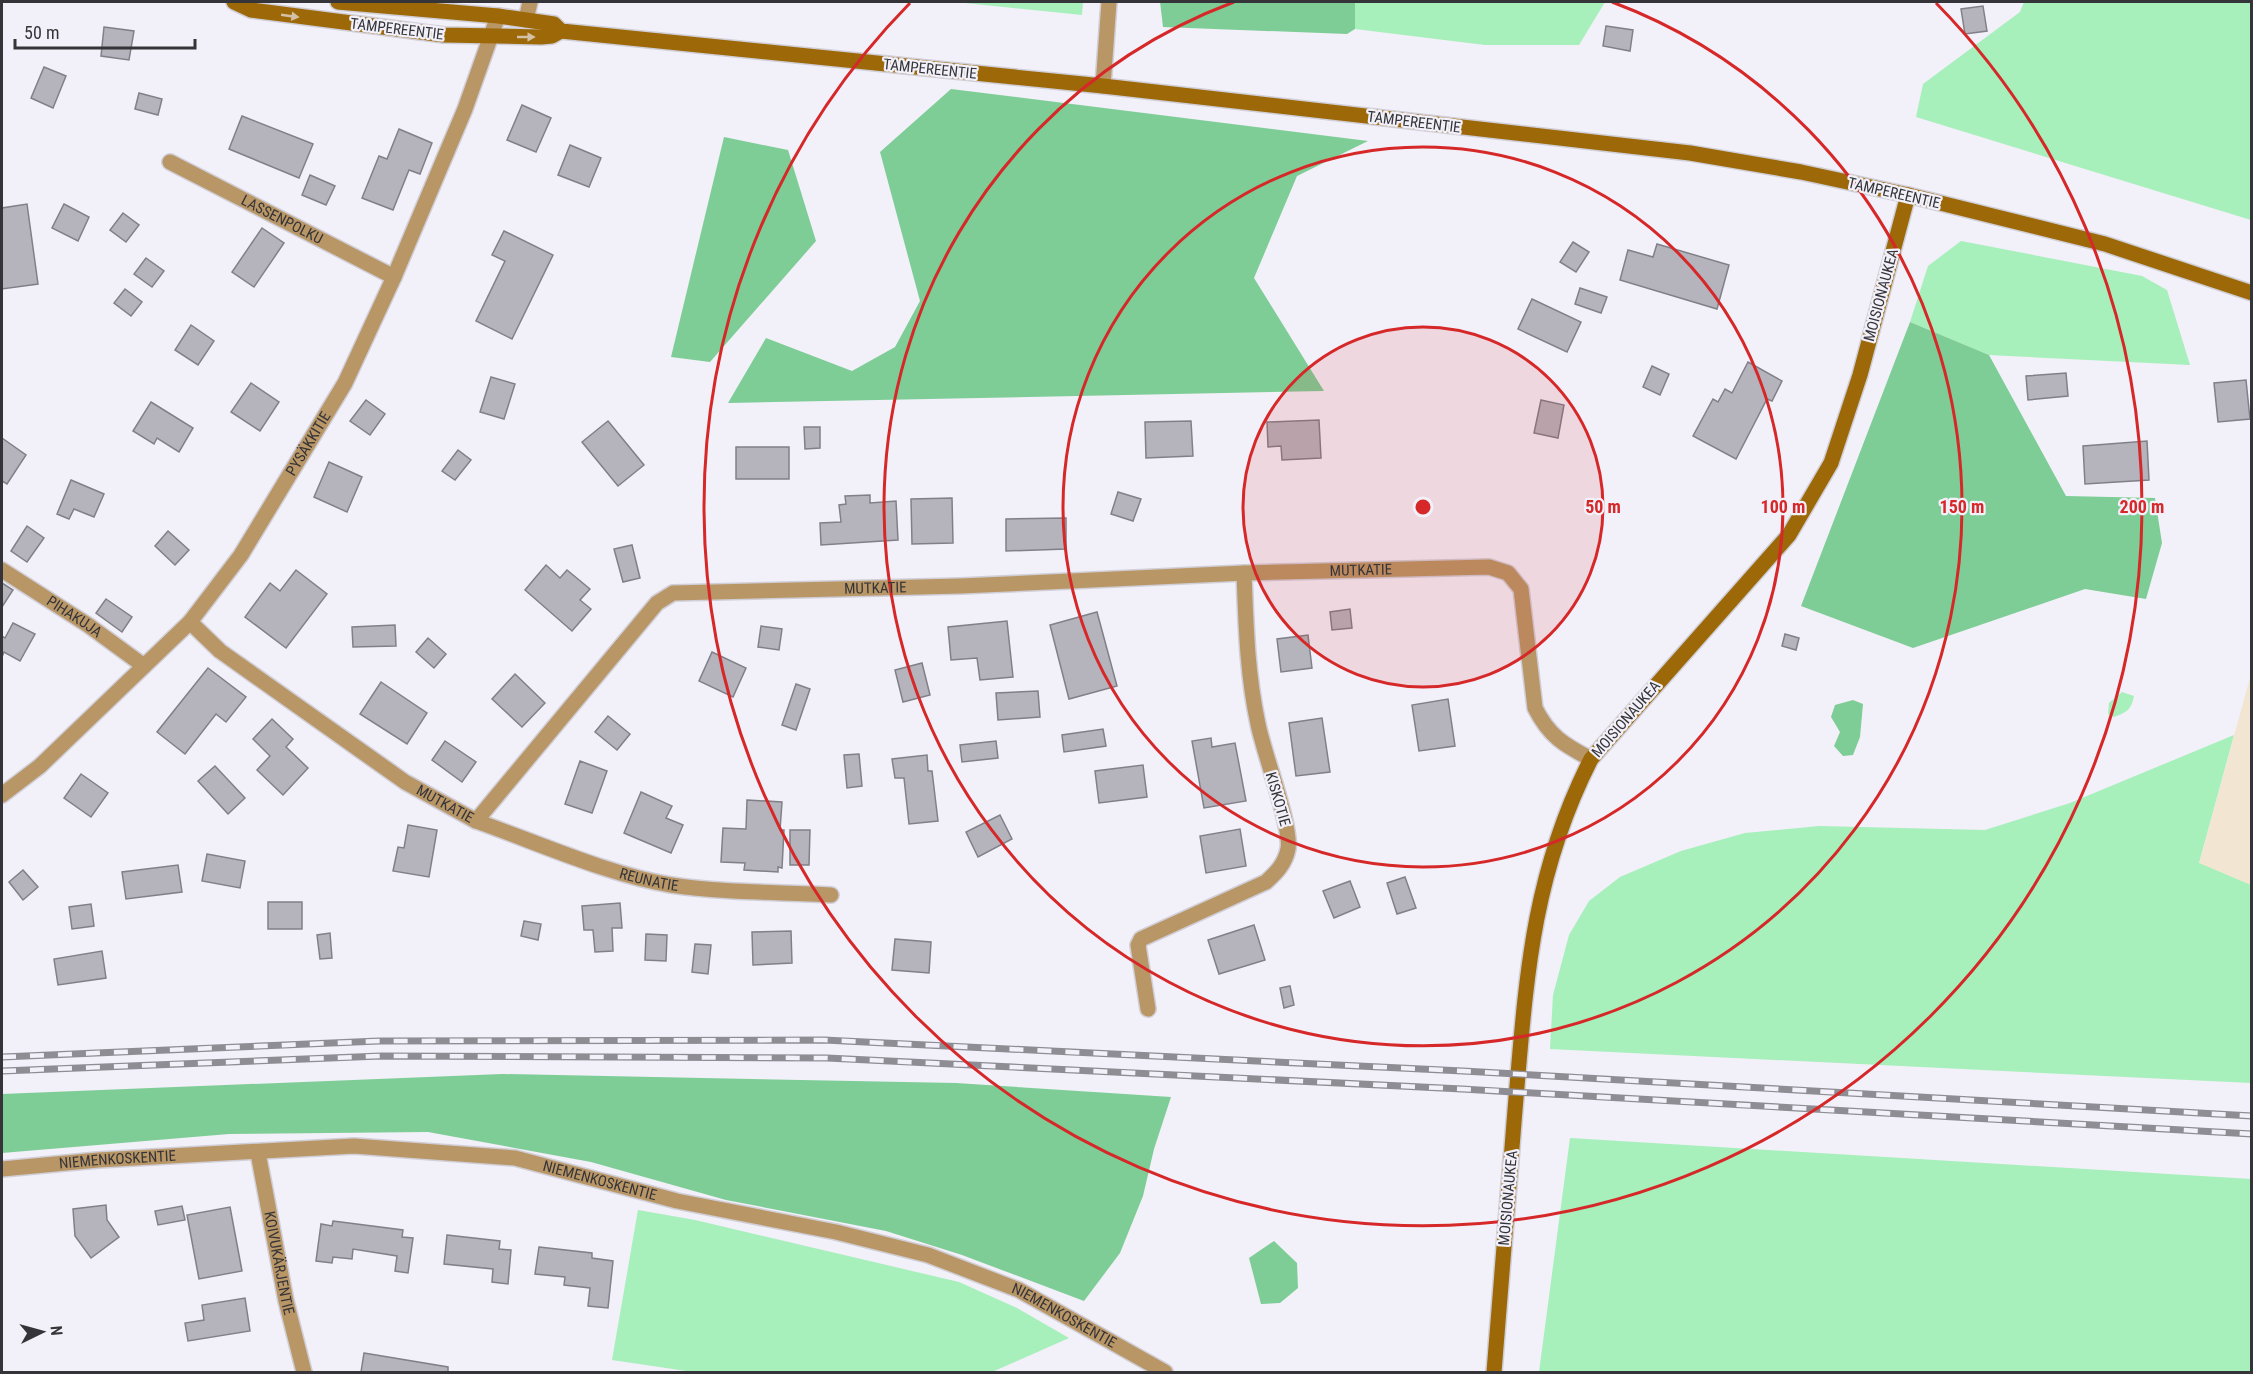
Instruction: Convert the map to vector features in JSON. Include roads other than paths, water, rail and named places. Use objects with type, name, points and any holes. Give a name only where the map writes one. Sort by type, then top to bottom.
[{"type":"main road","name":"TAMPEREENTIE","points":[[234,2],[251,10],[428,34],[492,37],[552,36],[561,30]]},
{"type":"main road","name":"TAMPEREENTIE","points":[[338,2],[498,16],[554,24],[561,30],[1103,86],[1690,153],[1801,172],[1908,195],[2105,244],[2252,293]]},
{"type":"main road","name":"MOISIONAUKEA","points":[[1494,1372],[1526,975],[1537,904],[1570,799],[1591,759],[1789,535],[1831,463],[1860,375],[1908,195]]},
{"type":"street","points":[[526,20],[530,2]]},
{"type":"street","points":[[1103,86],[1109,2]]},
{"type":"street","name":"PYSÄKKITIE","points":[[2,795],[40,766],[190,622],[242,555],[345,383],[394,277],[475,83],[498,16]]},
{"type":"street","name":"LASSENPOLKU","points":[[170,162],[394,277]]},
{"type":"street","name":"MUTKATIE","points":[[190,622],[220,651],[405,782],[476,821],[657,603],[673,593],[961,586],[1244,573],[1489,567],[1508,573],[1521,589],[1536,708],[1549,733],[1591,759]]},
{"type":"street","name":"PIHAKUJA","points":[[2,570],[88,625],[144,666]]},
{"type":"street","name":"KISKOTIE","points":[[1148,1009],[1137,945],[1141,939],[1266,882],[1280,869],[1288,848],[1287,829],[1258,725],[1248,666],[1244,573]]},
{"type":"street","name":"REUNATIE","points":[[476,821],[610,868],[670,885],[831,895]]},
{"type":"street","name":"NIEMENKOSKENTIE","points":[[2,1169],[98,1160],[354,1146],[515,1158],[677,1201],[836,1232],[928,1255],[1019,1290],[1165,1372]]},
{"type":"street","name":"KOIVUKÄRJENTIE","points":[[258,1153],[285,1301],[304,1372]]},
{"type":"railway","points":[[2,1057],[379,1041],[824,1040],[1463,1071],[2252,1116]]},
{"type":"railway","points":[[2,1071],[381,1056],[827,1058],[1462,1089],[2252,1134]]}]
